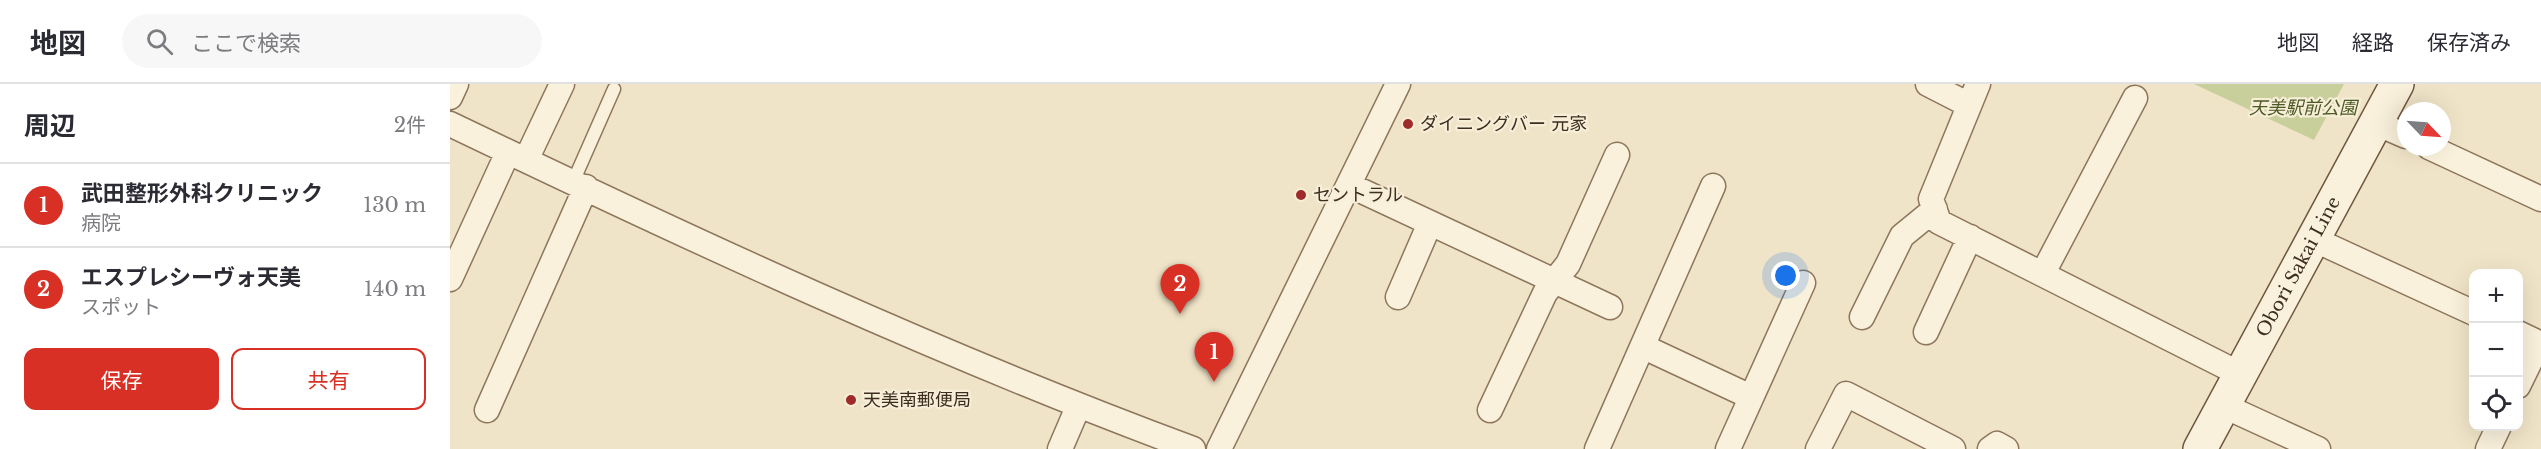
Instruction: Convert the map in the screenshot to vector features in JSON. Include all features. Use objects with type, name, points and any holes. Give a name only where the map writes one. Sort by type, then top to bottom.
[{"type":"main road","name":"Obori Sakai Line","points":[[2200,449],[2397,84]]},
{"type":"street","points":[[450,97],[456,84]]},
{"type":"street","points":[[450,279],[517,156],[562,84]]},
{"type":"street","points":[[1219,449],[1398,84]]},
{"type":"street","points":[[1928,84],[1974,95],[1931,198],[1939,222],[2240,374]]},
{"type":"street","points":[[2043,273],[2135,98]]},
{"type":"street","points":[[2376,123],[2397,132]]},
{"type":"street","points":[[450,124],[836,305],[1078,407],[1193,449]]},
{"type":"street","points":[[1490,410],[1545,292],[1568,264],[1617,155]]},
{"type":"street","points":[[2448,156],[2541,199]]},
{"type":"street","points":[[487,410],[580,184]]},
{"type":"street","points":[[1349,185],[1610,307]]},
{"type":"street","points":[[1597,449],[1644,347],[1713,186]]},
{"type":"street","points":[[1862,316],[1902,236],[1935,209]]},
{"type":"street","points":[[1398,297],[1430,223]]},
{"type":"street","points":[[1926,332],[1970,237]]},
{"type":"street","points":[[2313,239],[2469,311]]},
{"type":"street","points":[[1728,449],[1803,283]]},
{"type":"street","points":[[2521,377],[2533,340]]},
{"type":"street","points":[[1644,347],[1751,397]]},
{"type":"street","points":[[1818,449],[1846,394],[1953,449]]},
{"type":"street","points":[[2222,405],[2318,449]]},
{"type":"street","points":[[1060,449],[1078,407]]},
{"type":"street","points":[[2488,449],[2497,431]]},
{"type":"street","points":[[1990,449],[1997,444],[2006,449]]},
{"type":"lane","points":[[580,184],[614,89]]},
{"type":"green space","name":"天美駅前公園","points":[[2194,84],[2344,84],[2314,140]]},
{"type":"place","name":"ダイニングバー 元家","points":[[1408,124]]},
{"type":"place","name":"セントラル","points":[[1301,195]]},
{"type":"place","name":"エスプレシーヴォ天美","points":[[1180,314]]},
{"type":"place","name":"武田整形外科クリニック","points":[[1214,382]]},
{"type":"place","name":"天美南郵便局","points":[[851,400]]}]
